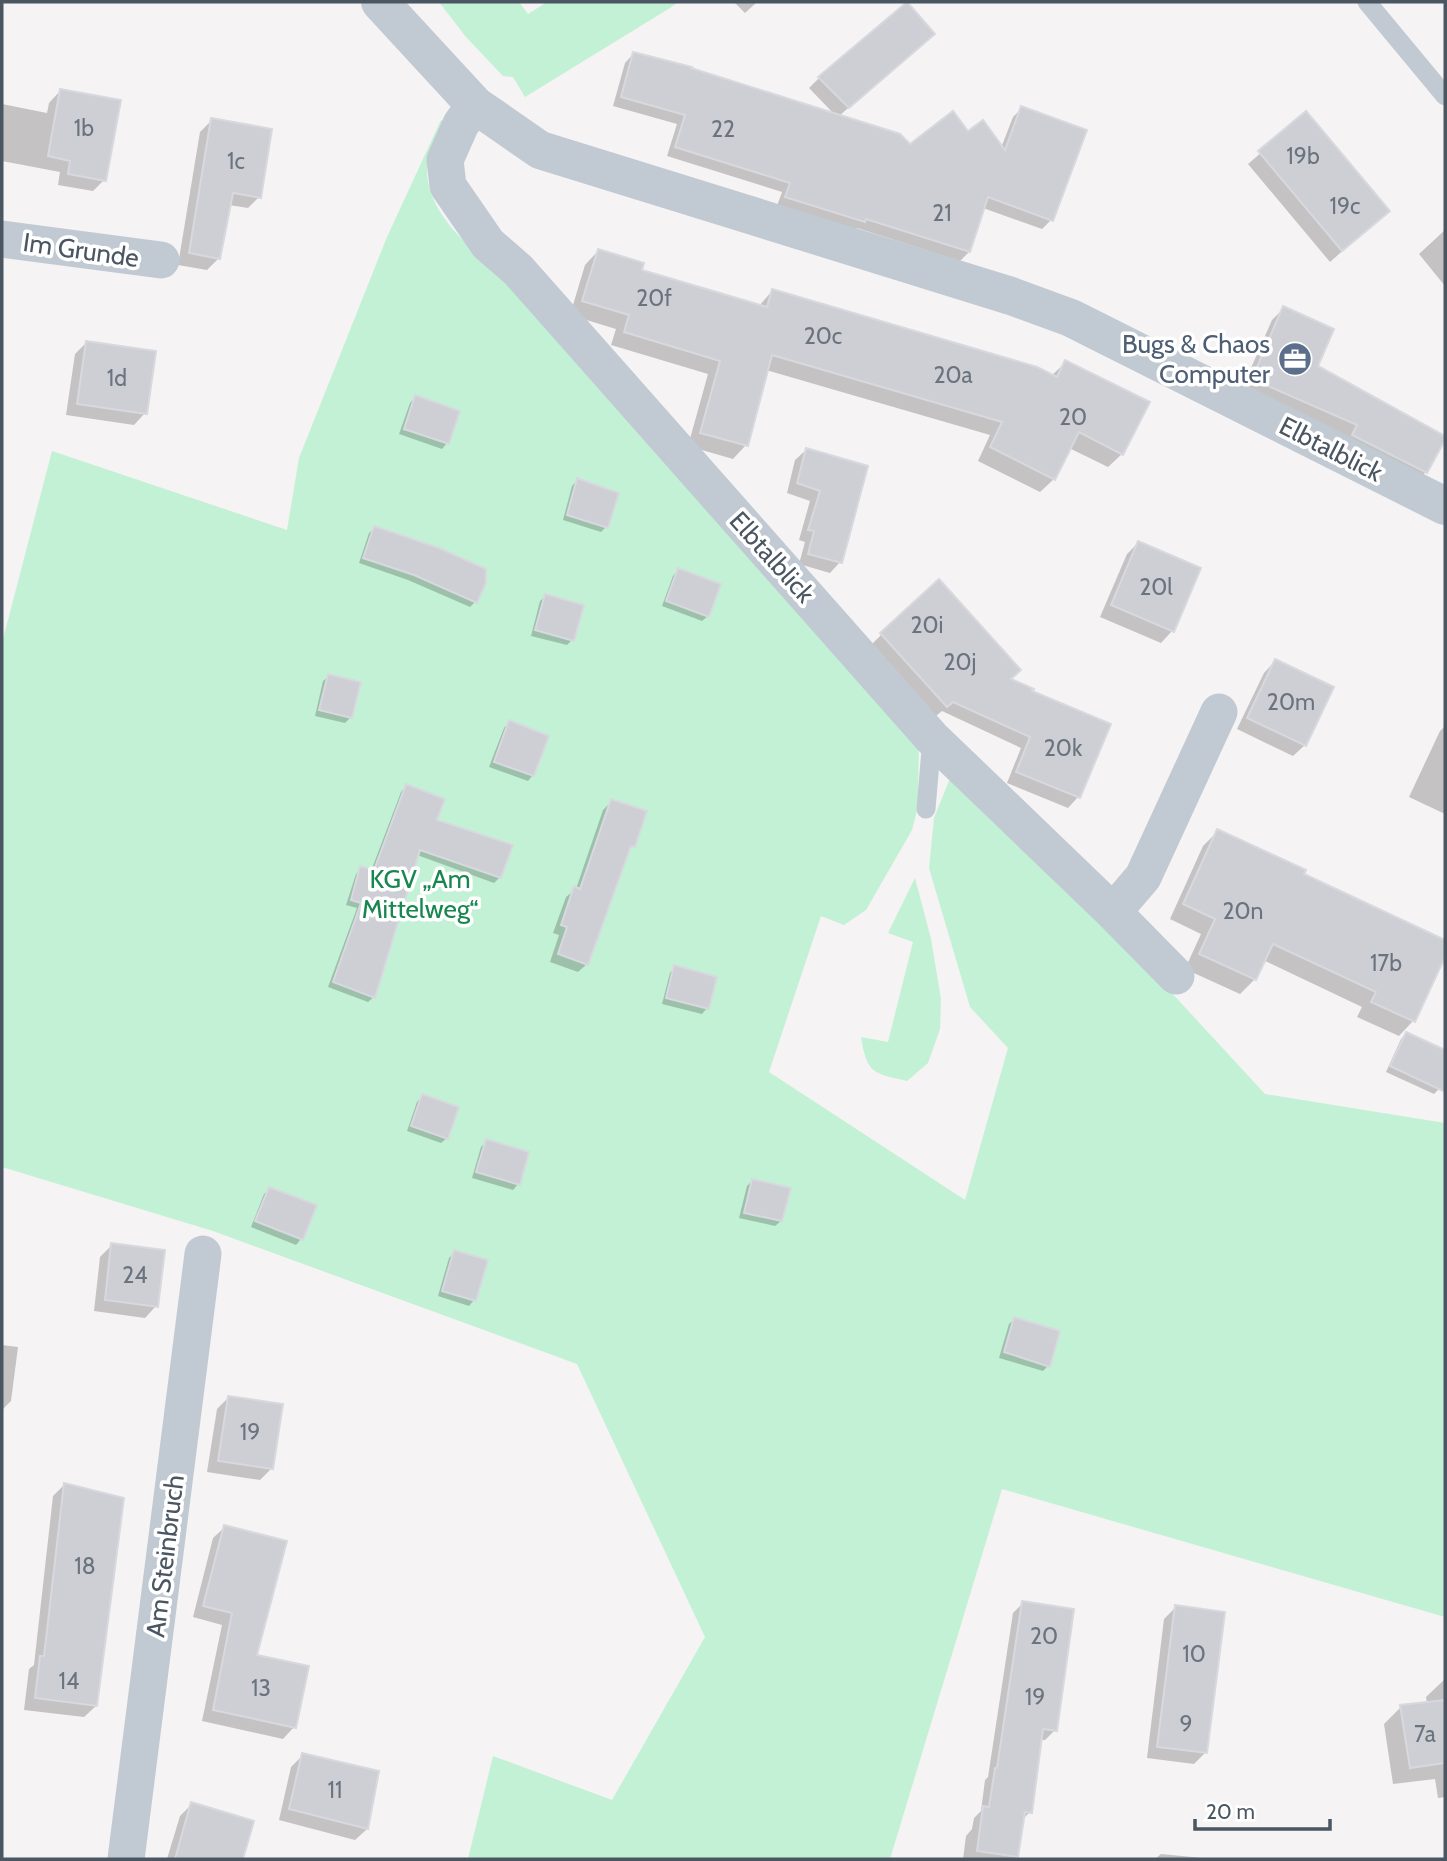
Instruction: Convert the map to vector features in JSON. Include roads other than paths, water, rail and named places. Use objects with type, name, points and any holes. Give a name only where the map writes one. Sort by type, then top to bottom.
[{"type":"street","name":"Elbtalblick","points":[[380,2],[475,105],[540,149],[1011,296],[1071,318],[1445,506]]},
{"type":"street","name":"Elbtalblick","points":[[475,105],[461,124],[445,160],[448,186],[488,244],[518,271],[932,738],[1176,976]]},
{"type":"street","name":"Im Grunde","points":[[2,239],[161,260]]},
{"type":"street","points":[[1113,912],[1143,877],[1219,712]]},
{"type":"street","name":"Am Steinbruch","points":[[126,1859],[203,1254]]},
{"type":"lane","points":[[1367,2],[1445,96]]},
{"type":"lane","points":[[926,808],[932,738]]},
{"type":"place","name":"Bugs & Chaos Computer","points":[[1295,359]]},
{"type":"park label","name":"KGV „Am Mittelweg“","points":[[420,894]]}]
